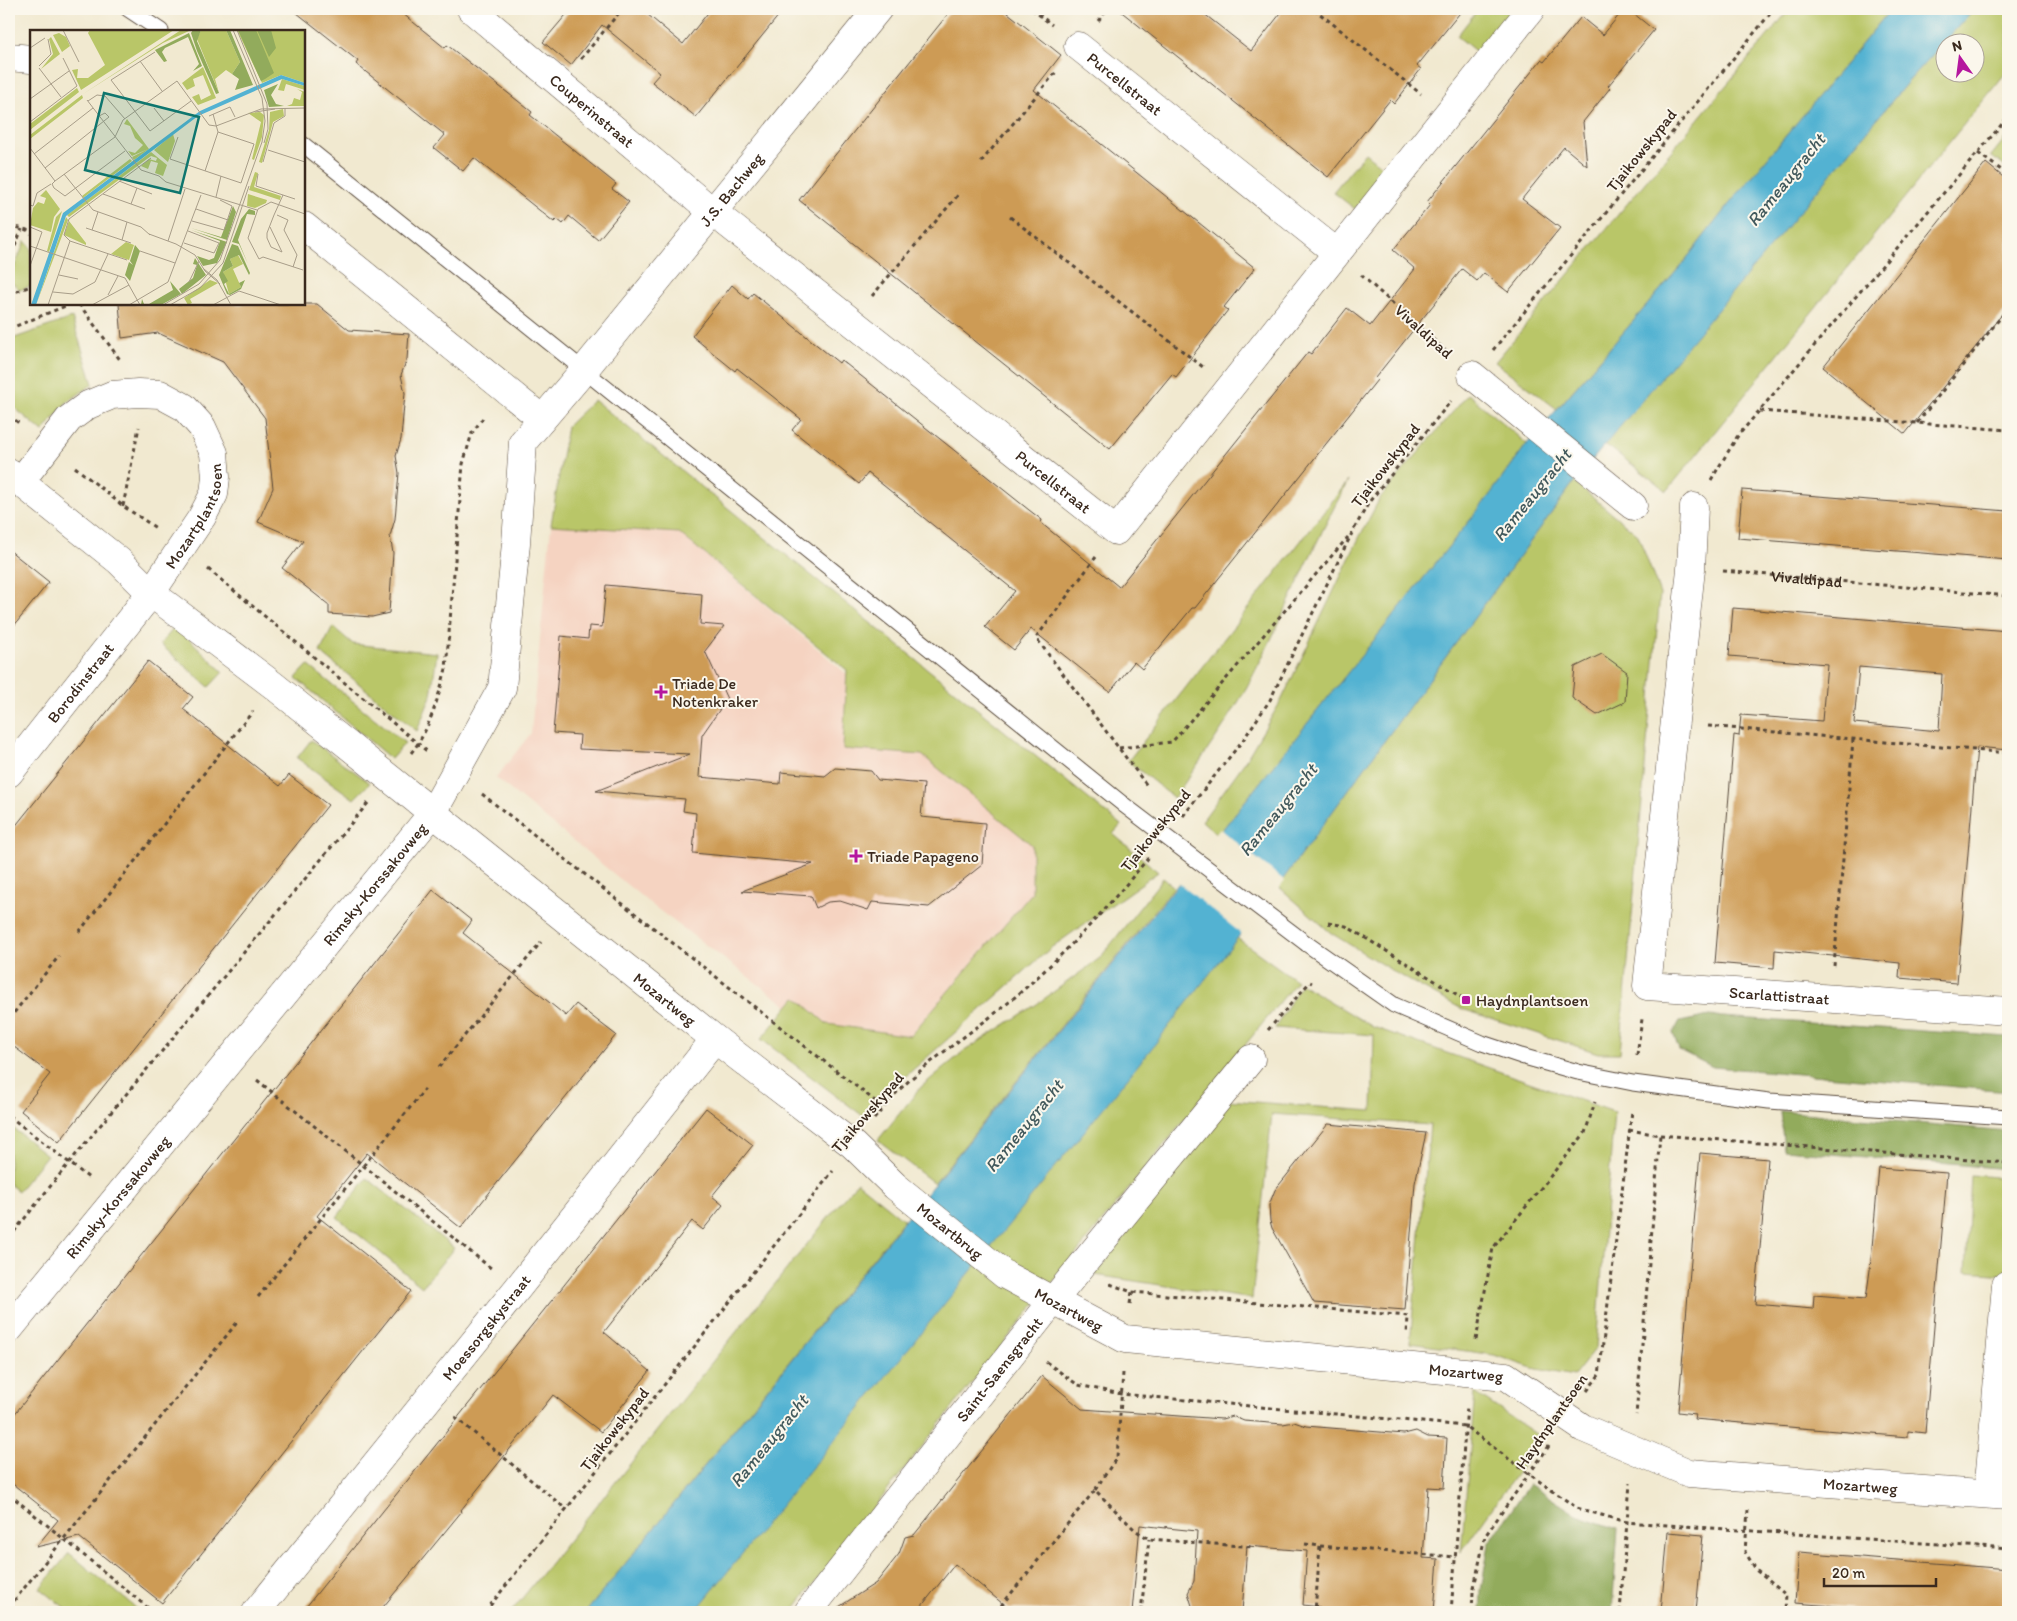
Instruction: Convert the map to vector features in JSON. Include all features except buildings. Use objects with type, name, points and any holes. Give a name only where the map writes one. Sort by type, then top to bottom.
[{"type":"street","name":"Couperinstraat","points":[[471,9],[713,212]]},
{"type":"street","name":"J.S. Bachweg","points":[[584,370],[878,9]]},
{"type":"street","points":[[1116,531],[1531,9]]},
{"type":"street","name":"Purcellstraat","points":[[1078,46],[1336,252]]},
{"type":"street","points":[[9,57],[30,59]]},
{"type":"street","name":"Purcellstraat","points":[[713,212],[1116,531]]},
{"type":"street","points":[[305,227],[542,419]]},
{"type":"street","name":"Rimsky-Korssakovweg","points":[[9,1329],[432,814],[502,688],[516,543],[523,442],[584,370]]},
{"type":"street","points":[[1472,375],[1633,506]]},
{"type":"street","name":"Mozartplantsoen","points":[[151,593],[202,517],[214,494],[216,477],[214,453],[202,427],[184,407],[160,394],[112,395],[88,405],[69,419],[15,478],[119,561],[151,593],[273,685],[432,814]]},
{"type":"street","points":[[1647,986],[1691,569],[1694,507]]},
{"type":"street","name":"Borodinstraat","points":[[9,773],[151,593]]},
{"type":"street","name":"Mozartweg","points":[[432,814],[715,1039],[853,1145],[896,1186]]},
{"type":"street","name":"Scarlattistraat","points":[[1647,986],[2008,1011]]},
{"type":"street","name":"Moessorgskystraat","points":[[256,1612],[517,1289],[715,1039]]},
{"type":"street","name":"Saint-Saensgracht","points":[[808,1612],[1052,1302],[1251,1059]]},
{"type":"street","name":"Mozartbrug","points":[[896,1186],[1004,1275]]},
{"type":"street","name":"Mozartweg","points":[[1004,1275],[1125,1339],[1506,1376],[1583,1428],[1689,1473],[1998,1495]]},
{"type":"street","points":[[1998,1495],[2006,1285]]},
{"type":"lane","points":[[128,9],[160,30]]},
{"type":"lane","points":[[305,147],[1124,805],[1307,944],[1394,1005],[1482,1043],[1521,1056],[1578,1072],[1633,1083],[1769,1101],[2008,1118]]},
{"type":"path","points":[[561,84],[622,9]]},
{"type":"path","points":[[981,162],[1107,9]]},
{"type":"path","points":[[1314,9],[1447,115]]},
{"type":"path","name":"Tjaikowskypad","points":[[1180,820],[1243,740],[1270,700],[1369,502],[1774,9]]},
{"type":"path","points":[[1694,507],[1737,436],[2008,117]]},
{"type":"path","points":[[1978,153],[2008,175]]},
{"type":"path","points":[[851,321],[959,194]]},
{"type":"path","points":[[1010,216],[1229,388]]},
{"type":"path","points":[[9,225],[22,228],[30,233]]},
{"type":"path","points":[[9,261],[22,228]]},
{"type":"path","name":"Vivaldipad","points":[[1336,252],[1472,375]]},
{"type":"path","points":[[9,294],[30,286]]},
{"type":"path","points":[[9,329],[68,305]]},
{"type":"path","points":[[1916,423],[2008,308]]},
{"type":"path","points":[[9,1238],[388,778],[418,745],[438,700],[446,669],[463,464],[472,433],[504,389]]},
{"type":"path","points":[[1760,411],[2008,430]]},
{"type":"path","points":[[1116,531],[1036,638],[1151,790]]},
{"type":"path","points":[[1119,748],[1172,742],[1352,533]]},
{"type":"path","name":"Vivaldipad","points":[[1691,569],[2008,596]]},
{"type":"path","points":[[79,932],[273,685]]},
{"type":"path","points":[[1674,723],[2008,754]]},
{"type":"path","points":[[1831,999],[1853,740]]},
{"type":"path","name":"Tjaikowskypad","points":[[485,1612],[898,1090],[949,1047],[1003,1007],[1063,954],[1128,884],[1151,856]]},
{"type":"path","points":[[439,1067],[562,917]]},
{"type":"path","points":[[1327,923],[1346,926],[1466,1000]]},
{"type":"path","points":[[9,1019],[59,956]]},
{"type":"path","points":[[1633,1083],[1647,986]]},
{"type":"path","points":[[231,1059],[517,1289]]},
{"type":"path","name":"Haydnplantsoen","points":[[1472,1612],[1473,1592],[1485,1536],[1599,1375],[1633,1083]]},
{"type":"path","points":[[258,1297],[424,1089]]},
{"type":"path","points":[[9,1116],[116,1199]]},
{"type":"path","points":[[1629,1130],[1660,1135],[2008,1163]]},
{"type":"path","points":[[1620,1612],[1626,1522],[1660,1135]]},
{"type":"path","points":[[1076,1273],[1132,1292],[1408,1316],[1404,1366]]},
{"type":"path","points":[[996,1612],[1095,1490],[1117,1457],[1125,1339],[1132,1292]]},
{"type":"path","points":[[9,1608],[239,1320]]},
{"type":"path","points":[[1020,1344],[1078,1385],[1121,1394],[1465,1426],[1528,1474],[1577,1508],[1626,1522],[2008,1549]]},
{"type":"path","points":[[429,1396],[567,1510]]},
{"type":"path","points":[[1748,1477],[1748,1530],[1745,1552],[1757,1571],[1786,1595],[1785,1612]]},
{"type":"path","points":[[1095,1490],[1135,1530],[1148,1539],[1254,1547]]},
{"type":"path","points":[[9,1494],[154,1612]]},
{"type":"path","points":[[1141,1612],[1148,1539]]},
{"type":"path","points":[[1305,1544],[1456,1557]]},
{"type":"path","points":[[1315,1612],[1320,1546]]},
{"type":"shaded area","points":[[551,525],[679,533],[820,651],[1037,840],[1036,896],[909,1046],[817,1028],[652,905],[496,778],[531,733]]},
{"type":"green space","points":[[1478,9],[1511,9],[1513,11],[1479,54],[1457,36]]},
{"type":"green space","points":[[1790,9],[1891,9],[1726,208],[1680,267],[1557,409],[1495,362]]},
{"type":"green space","points":[[1974,9],[2008,9],[2008,70],[1667,491],[1605,444],[1934,53],[1934,82],[1984,82],[1984,32],[1953,32]]},
{"type":"green space","points":[[2008,135],[2008,169],[1991,156]]},
{"type":"green space","points":[[1365,153],[1386,170],[1355,209],[1333,192]]},
{"type":"green space","points":[[25,241],[30,247],[30,286],[20,290],[9,280]]},
{"type":"green space","points":[[72,318],[93,384],[66,403],[43,432],[9,403],[9,340]]},
{"type":"green space","points":[[1468,394],[1527,444],[1486,500],[1218,835],[1202,821],[1244,763],[1281,701],[1380,498]]},
{"type":"green space","points":[[594,400],[1121,825],[1113,834],[1158,872],[1052,947],[863,1116],[761,1039],[796,997],[827,1024],[910,1036],[1032,893],[1032,845],[922,755],[843,749],[847,670],[679,533],[551,525],[567,426]]},
{"type":"green space","points":[[1348,481],[1241,698],[1174,798],[1128,761]]},
{"type":"green space","points":[[1574,482],[1638,535],[1660,594],[1620,1053],[1598,1053],[1462,1009],[1399,975],[1331,933],[1278,886]]},
{"type":"green space","points":[[176,626],[223,672],[209,687],[160,644]]},
{"type":"green space","points":[[333,627],[353,644],[437,653],[431,696],[417,731],[320,652]]},
{"type":"green space","points":[[308,665],[405,743],[391,759],[296,678]]},
{"type":"green space","points":[[311,740],[370,783],[354,799],[297,758]]},
{"type":"green space","points":[[1163,878],[1174,887],[934,1183],[878,1140],[921,1087],[963,1052],[1037,1004],[1100,958]]},
{"type":"green space","points":[[1237,938],[1297,981],[998,1350],[792,1612],[694,1612]]},
{"type":"green space","points":[[1301,984],[1373,1027],[1614,1112],[1596,1348],[1574,1376],[1532,1368],[1494,1355],[1410,1343],[1430,1125],[1272,1114],[1252,1299],[1095,1275],[1228,1100],[1372,1111],[1374,1035],[1275,1028]]},
{"type":"green space","points":[[1709,1016],[2008,1037],[2008,1091],[1713,1067],[1679,1050],[1673,1033],[1680,1022]]},
{"type":"green space","points":[[1780,1111],[2008,1131],[2008,1169],[1784,1150]]},
{"type":"green space","points":[[9,1125],[47,1155],[18,1191],[9,1184]]},
{"type":"green space","points":[[1971,1175],[2008,1178],[2008,1275],[1966,1272]]},
{"type":"green space","points":[[367,1178],[454,1248],[422,1287],[337,1217]]},
{"type":"green space","points":[[857,1182],[904,1220],[586,1612],[511,1612]]},
{"type":"green space","points":[[1475,1393],[1542,1438],[1461,1552]]},
{"type":"green space","points":[[1529,1484],[1577,1515],[1618,1529],[1612,1612],[1480,1612],[1481,1590],[1489,1544]]},
{"type":"green space","points":[[69,1553],[141,1612],[70,1612],[40,1588]]},
{"type":"water","name":"Rameaugracht","points":[[1891,9],[1974,9],[1953,32],[1934,32],[1934,53],[1906,84],[1574,482],[1278,886],[1155,1044],[695,1612],[586,1612],[1218,835],[1486,500],[1527,444],[1680,267],[1726,208]]},
{"type":"pier","points":[[1220,829],[1285,881],[1243,935],[1176,881]]},
{"type":"place","name":"Triade De Notenkraker","points":[[661,692]]},
{"type":"place","name":"Triade Papageno","points":[[856,856]]},
{"type":"place","name":"Haydnplantsoen","points":[[1466,1000]]}]
